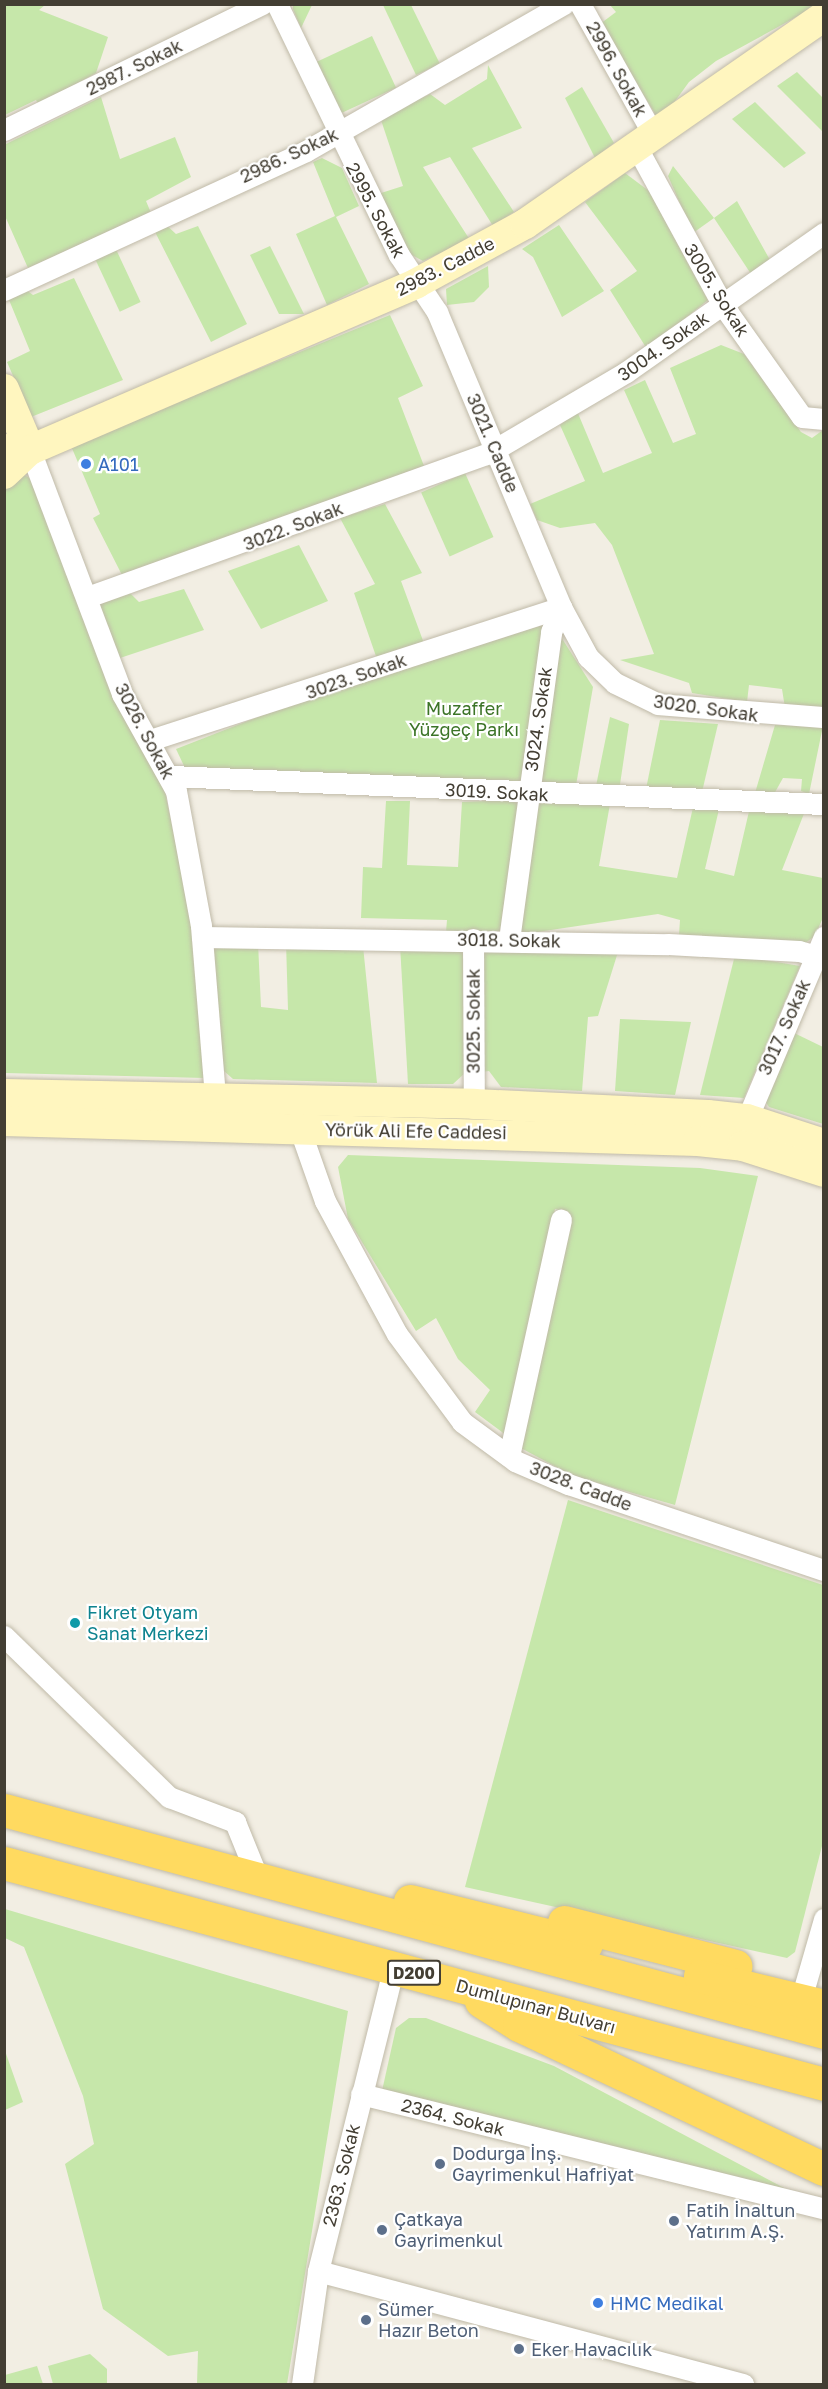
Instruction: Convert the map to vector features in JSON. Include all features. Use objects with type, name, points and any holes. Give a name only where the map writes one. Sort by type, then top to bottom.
[{"type":"highway","points":[[4,1810],[265,1883],[824,2032]]},
{"type":"highway","name":"Dumlupınar Bulvarı","points":[[4,1863],[394,1967],[821,2086]]},
{"type":"highway","points":[[265,1883],[293,1880],[477,1913],[817,1993]]},
{"type":"highway","points":[[451,1983],[519,2025],[824,2169]]},
{"type":"street","name":"2986. Sokak","points":[[4,290],[337,135],[564,4]]},
{"type":"street","name":"2996. Sokak","points":[[580,4],[645,140]]},
{"type":"street","name":"2995. Sokak","points":[[263,5],[417,283]]},
{"type":"street","name":"2987. Sokak","points":[[4,130],[263,5]]},
{"type":"street","name":"2983. Cadde","points":[[4,474],[17,449],[417,283],[525,224],[824,16]]},
{"type":"street","name":"3005. Sokak","points":[[645,140],[722,304],[802,417],[818,420]]},
{"type":"street","name":"3004. Sokak","points":[[496,448],[626,372],[824,233]]},
{"type":"street","name":"3021. Cadde","points":[[417,283],[437,312],[561,607]]},
{"type":"street","points":[[4,389],[17,449]]},
{"type":"street","name":"3022. Sokak","points":[[87,597],[218,554],[496,448]]},
{"type":"street","name":"3026. Sokak","points":[[17,449],[87,597],[122,694],[171,776],[202,937],[215,1098]]},
{"type":"street","name":"3020. Sokak","points":[[561,607],[601,673],[644,699],[742,715],[824,717]]},
{"type":"street","name":"3023. Sokak","points":[[150,740],[561,607]]},
{"type":"street","name":"3024. Sokak","points":[[509,940],[551,632],[561,607]]},
{"type":"street","name":"3019. Sokak","points":[[171,776],[528,794],[824,804]]},
{"type":"street","name":"3018. Sokak","points":[[202,937],[473,939],[821,950]]},
{"type":"street","name":"3025. Sokak","points":[[473,939],[474,1104]]},
{"type":"street","name":"3017. Sokak","points":[[745,1133],[821,950]]},
{"type":"street","name":"Yörük Ali Efe Caddesi","points":[[4,1094],[474,1104],[745,1133],[824,1144]]},
{"type":"street","name":"Yörük Ali Efe Caddesi","points":[[4,1121],[300,1130],[558,1134],[745,1133],[824,1172]]},
{"type":"street","name":"3028. Cadde","points":[[300,1130],[325,1201],[403,1344],[462,1422],[509,1456],[568,1484],[824,1570]]},
{"type":"street","points":[[509,1456],[561,1220]]},
{"type":"street","points":[[4,1636],[169,1797],[235,1822],[265,1883]]},
{"type":"street","points":[[817,1993],[824,1919]]},
{"type":"street","name":"2363. Sokak","points":[[302,2385],[318,2271],[394,1967]]},
{"type":"street","name":"2364. Sokak","points":[[361,2094],[824,2209]]},
{"type":"street","points":[[318,2271],[743,2385]]},
{"type":"green space","points":[[4,5],[45,5],[39,10],[108,37],[96,73],[39,105],[36,100],[5,115]]},
{"type":"green space","points":[[293,5],[312,5],[301,28],[293,9]]},
{"type":"green space","points":[[383,5],[411,5],[440,64],[416,75]]},
{"type":"green space","points":[[610,5],[818,5],[716,61],[689,82],[665,115],[657,117],[600,24],[616,12]]},
{"type":"green space","points":[[372,36],[396,88],[340,114],[316,62]]},
{"type":"green space","points":[[488,65],[522,128],[472,148],[514,212],[493,226],[450,157],[423,167],[470,240],[423,261],[410,254],[378,194],[403,186],[380,117],[430,94],[445,105],[487,79]]},
{"type":"green space","points":[[797,72],[823,98],[823,132],[777,86]]},
{"type":"green space","points":[[582,87],[614,143],[595,158],[565,98]]},
{"type":"green space","points":[[101,97],[120,159],[175,137],[191,177],[146,201],[151,213],[28,268],[5,216],[4,145]]},
{"type":"green space","points":[[755,102],[806,153],[784,168],[732,119]]},
{"type":"green space","points":[[322,158],[342,168],[359,206],[336,217],[369,284],[327,305],[296,234],[335,216],[313,162]]},
{"type":"green space","points":[[673,166],[714,218],[693,233],[668,176]]},
{"type":"green space","points":[[625,173],[649,191],[708,300],[647,349],[610,290],[637,271],[585,202]]},
{"type":"green space","points":[[737,201],[770,260],[751,274],[714,218]]},
{"type":"green space","points":[[164,223],[176,234],[198,226],[247,324],[211,342],[153,228]]},
{"type":"green space","points":[[559,225],[604,291],[562,317],[533,257],[522,249]]},
{"type":"green space","points":[[114,245],[141,302],[120,312],[93,255]]},
{"type":"green space","points":[[270,246],[304,314],[279,314],[250,255]]},
{"type":"green space","points":[[488,266],[489,287],[474,302],[447,305],[446,289]]},
{"type":"green space","points":[[74,278],[123,380],[31,417],[7,362],[30,351],[7,295],[22,287],[33,295]]},
{"type":"green space","points":[[390,315],[423,386],[398,398],[424,466],[123,577],[93,518],[100,514],[71,446]]},
{"type":"green space","points":[[721,345],[744,354],[801,432],[812,438],[823,430],[823,707],[785,708],[782,689],[749,685],[747,702],[692,693],[689,683],[620,660],[654,654],[612,545],[595,523],[560,528],[537,520],[530,504],[585,481],[560,425],[577,411],[603,473],[652,453],[624,390],[645,380],[673,443],[696,434],[670,368]]},
{"type":"green space","points":[[465,473],[493,537],[450,556],[421,493]]},
{"type":"green space","points":[[24,475],[32,479],[164,787],[197,945],[205,1078],[5,1073],[4,484]]},
{"type":"green space","points":[[385,504],[422,573],[401,581],[425,646],[378,662],[354,593],[375,584],[340,518]]},
{"type":"green space","points":[[299,545],[328,601],[261,629],[228,571]]},
{"type":"green space","points":[[184,589],[204,630],[117,659],[98,602],[130,593],[139,602]]},
{"type":"green space","name":"Muzaffer Yüzgeç Parkı","points":[[543,625],[521,785],[185,768],[176,749],[281,708]]},
{"type":"green space","points":[[561,637],[593,687],[575,791],[535,780],[556,638]]},
{"type":"green space","points":[[610,717],[629,724],[619,791],[595,791]]},
{"type":"green space","points":[[660,720],[718,724],[702,792],[646,789]]},
{"type":"green space","points":[[775,725],[823,726],[809,794],[801,791],[802,779],[783,778],[774,794],[755,793]]},
{"type":"green space","points":[[510,800],[519,804],[500,931],[446,932],[447,920],[361,918],[363,867],[382,868],[386,801],[410,801],[407,865],[458,867],[462,802]]},
{"type":"green space","points":[[538,803],[610,804],[599,866],[677,878],[694,803],[720,805],[705,869],[734,876],[750,807],[805,811],[782,870],[823,878],[824,915],[815,936],[801,946],[679,935],[680,920],[658,914],[524,934],[517,931],[532,809]]},
{"type":"green space","points":[[286,942],[363,946],[377,1083],[233,1079],[224,1071],[208,956],[215,943],[258,943],[261,1007],[288,1010]]},
{"type":"green space","points":[[400,945],[459,946],[464,954],[465,1073],[453,1084],[408,1084]]},
{"type":"green space","points":[[484,951],[618,952],[598,1016],[588,1017],[582,1091],[501,1087],[489,1071],[481,1072],[479,957]]},
{"type":"green space","points":[[735,955],[800,966],[744,1098],[700,1095]]},
{"type":"green space","points":[[620,1019],[691,1022],[675,1095],[615,1091]]},
{"type":"green space","points":[[790,1031],[823,1047],[823,1124],[769,1107],[763,1098]]},
{"type":"green space","points":[[348,1155],[700,1168],[758,1176],[675,1505],[573,1476],[519,1447],[569,1212],[555,1209],[506,1435],[475,1412],[490,1390],[458,1359],[436,1318],[416,1331],[348,1219],[338,1167]]},
{"type":"green space","points":[[568,1500],[823,1585],[823,1842],[795,1952],[787,1958],[465,1887]]},
{"type":"green space","points":[[5,1909],[348,2011],[287,2384],[197,2384],[198,2351],[168,2356],[103,2309],[65,2164],[94,2144],[83,2096],[24,1947],[5,1938]]},
{"type":"green space","points":[[409,2018],[426,2018],[554,2066],[803,2198],[382,2091],[396,2028]]},
{"type":"green space","points":[[4,2048],[23,2102],[5,2110],[4,2110]]},
{"type":"green space","points":[[90,2354],[107,2369],[107,2384],[53,2384],[48,2366]]},
{"type":"green space","points":[[37,2366],[43,2384],[5,2384],[5,2375]]},
{"type":"place","name":"A101","points":[[86,464]]},
{"type":"place","name":"Fikret Otyam Sanat Merkezi","points":[[75,1623]]},
{"type":"place","name":"Dodurga İnş. Gayrimenkul Hafriyat","points":[[440,2164]]},
{"type":"place","name":"Fatih İnaltun Yatırım A.Ş.","points":[[674,2221]]},
{"type":"place","name":"Çatkaya Gayrimenkul","points":[[382,2230]]},
{"type":"place","name":"HMC Medikal","points":[[598,2303]]},
{"type":"place","name":"Sümer Hazır Beton","points":[[366,2320]]},
{"type":"place","name":"Eker Havacılık","points":[[519,2349]]}]
